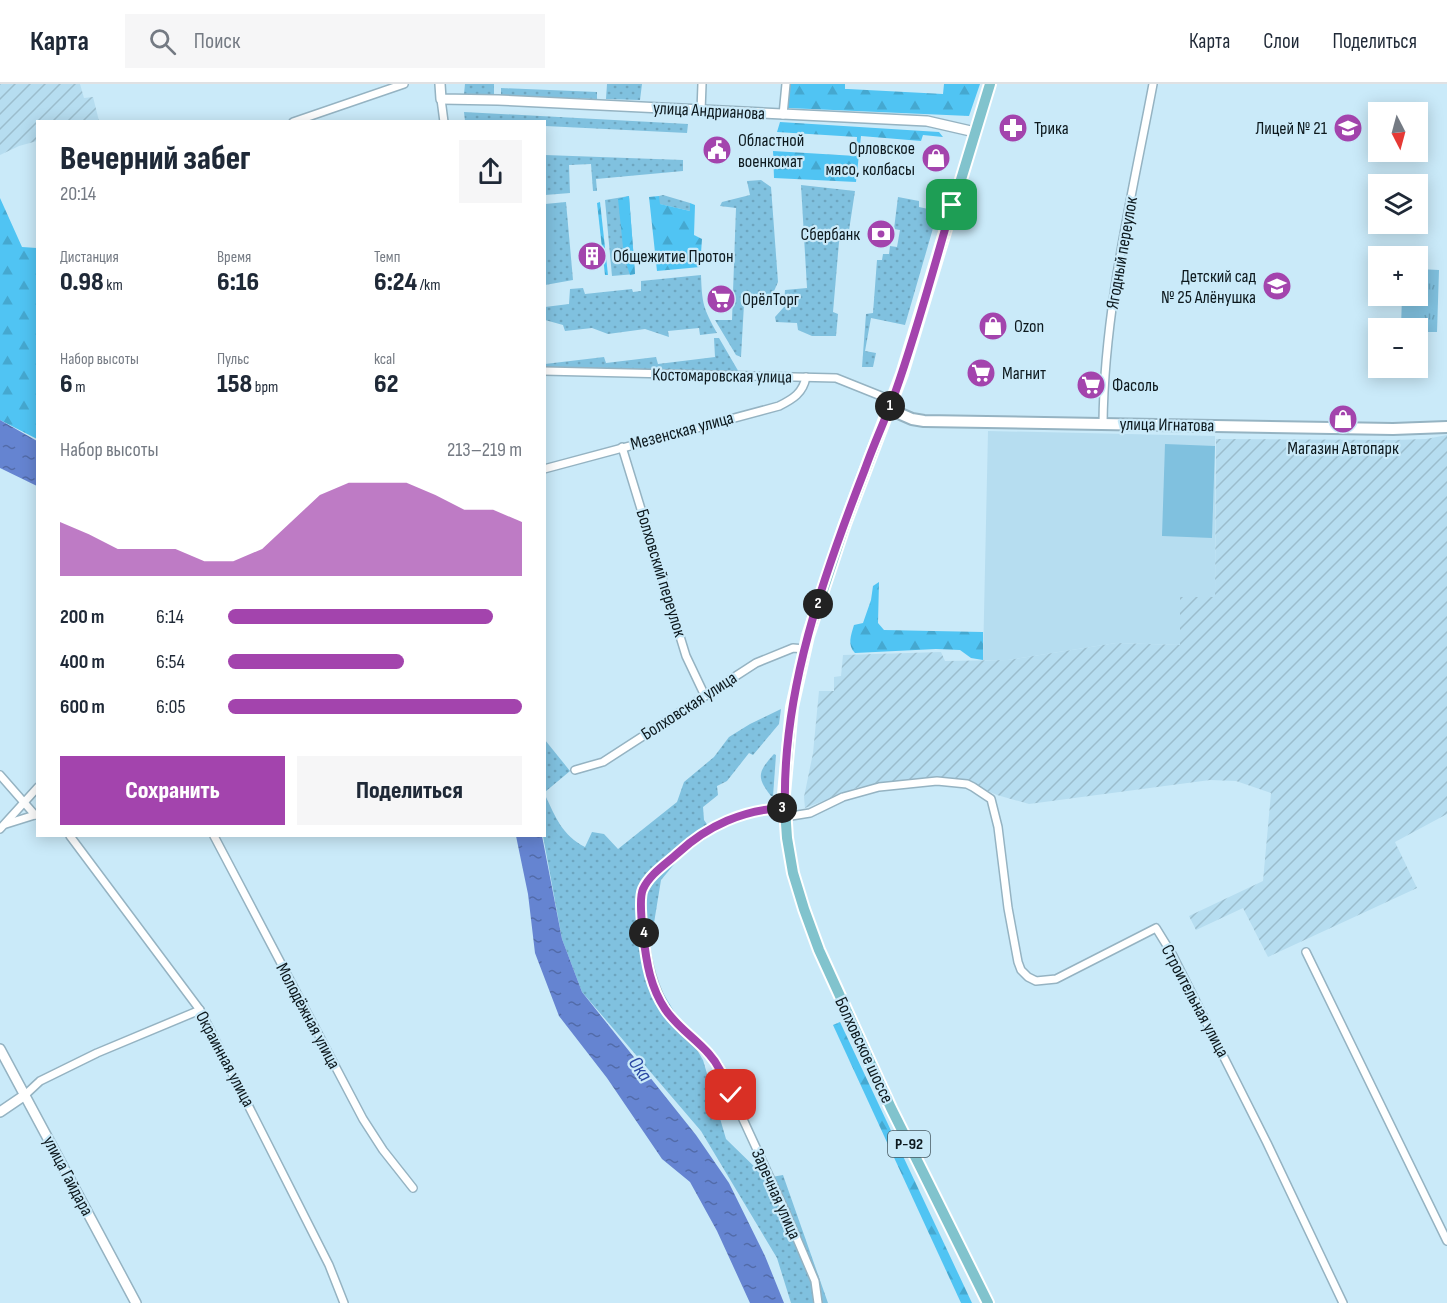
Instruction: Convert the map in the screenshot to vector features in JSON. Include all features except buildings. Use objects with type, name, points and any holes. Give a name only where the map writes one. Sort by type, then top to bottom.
[{"type":"main road","name":"Болховское шоссе","points":[[988,1303],[891,1108],[829,975],[798,891],[789,853],[785,782],[792,707],[804,649],[849,513],[902,374],[990,84]]},
{"type":"main road","name":"улица Игнатова","points":[[889,409],[912,419],[924,421],[1393,429],[1447,427]]},
{"type":"street","points":[[299,120],[404,84]]},
{"type":"street","points":[[441,84],[444,120]]},
{"type":"street","points":[[701,111],[702,84]]},
{"type":"street","points":[[783,115],[786,84]]},
{"type":"street","name":"Ягодный переулок","points":[[1103,424],[1105,361],[1153,84]]},
{"type":"street","name":"улица Андрианова","points":[[441,99],[509,100],[927,121],[975,132]]},
{"type":"street","name":"Костомаровская улица","points":[[546,372],[745,378],[837,378],[881,396],[889,409]]},
{"type":"street","name":"Мезенская улица","points":[[546,468],[779,406],[799,394],[806,377]]},
{"type":"street","name":"Болховский переулок","points":[[622,447],[686,656],[705,696]]},
{"type":"street","name":"Болховская улица","points":[[574,770],[603,762],[756,663],[793,648],[804,649]]},
{"type":"street","points":[[0,775],[36,815],[2,827]]},
{"type":"street","name":"Строительная улица","points":[[785,812],[810,813],[843,796],[879,787],[937,781],[967,784],[991,799],[998,827],[1008,908],[1018,962],[1021,970],[1036,981],[1056,979],[1156,928],[1182,973],[1267,1143],[1343,1303]]},
{"type":"street","points":[[2,827],[36,789]]},
{"type":"street","name":"Заречная улица","points":[[785,812],[741,814],[713,827],[689,843],[660,868],[648,881],[641,894],[650,978],[664,1007],[682,1029],[710,1054],[718,1065],[815,1281],[818,1303]]},
{"type":"street","name":"Окраинная улица","points":[[71,837],[200,1010],[329,1265],[344,1303]]},
{"type":"street","name":"Молодёжная улица","points":[[215,837],[363,1119],[383,1150],[413,1188]]},
{"type":"street","points":[[1306,952],[1447,1241]]},
{"type":"street","points":[[0,1112],[39,1082],[88,1057],[200,1010]]},
{"type":"street","name":"улица Гайдара","points":[[0,1049],[136,1303]]},
{"type":"shaded area","points":[[0,84],[80,84],[84,98],[93,97],[99,120],[36,120],[36,141],[0,155]]},
{"type":"shaded area","points":[[988,431],[1215,436],[1215,598],[1180,645],[1116,643],[1008,660],[983,660]]},
{"type":"shaded area","points":[[1447,435],[1447,814],[1395,842],[1417,888],[1268,957],[1243,908],[1196,930],[1189,916],[1263,881],[1271,793],[1236,781],[1210,780],[1029,804],[997,795],[964,781],[948,778],[880,783],[859,787],[805,808],[804,797],[813,753],[819,691],[834,691],[834,677],[841,676],[843,655],[941,652],[945,661],[1008,660],[1116,643],[1180,645],[1180,597],[1215,597],[1216,439],[1395,440],[1426,439]]},
{"type":"green space","points":[[465,84],[494,84],[494,95],[464,94]]},
{"type":"green space","points":[[607,84],[642,84],[640,100],[606,99]]},
{"type":"green space","points":[[789,84],[845,84],[845,89],[943,94],[944,84],[980,84],[969,116],[788,108]]},
{"type":"green space","points":[[501,88],[597,92],[597,99],[501,96]]},
{"type":"green space","points":[[464,112],[688,124],[687,133],[546,126],[546,120],[465,120]]},
{"type":"green space","points":[[780,122],[939,132],[943,137],[923,135],[921,141],[861,136],[856,182],[774,178],[773,151],[856,156],[857,137],[777,132]]},
{"type":"green space","points":[[546,155],[683,160],[683,171],[596,179],[597,191],[593,191],[591,164],[569,165],[570,193],[546,195]]},
{"type":"green space","points":[[761,180],[771,187],[778,282],[771,298],[764,304],[744,304],[741,357],[736,355],[715,320],[732,320],[736,208],[720,206],[722,202],[750,195],[747,181]]},
{"type":"green space","points":[[801,185],[855,191],[848,237],[839,242],[833,312],[838,314],[836,336],[812,336],[798,330],[797,323],[776,322],[775,317],[784,307],[785,290],[807,288]]},
{"type":"green space","points":[[663,195],[690,203],[690,211],[659,204],[659,196]]},
{"type":"green space","points":[[629,196],[635,274],[612,276],[605,200]]},
{"type":"green space","points":[[629,196],[635,274],[630,275],[624,257],[618,199]]},
{"type":"green space","points":[[659,196],[660,204],[690,211],[690,203],[695,205],[694,235],[702,239],[700,267],[657,271],[649,197]]},
{"type":"green space","points":[[898,197],[919,201],[919,207],[938,211],[905,325],[871,318],[865,351],[876,353],[873,367],[862,367],[866,314],[873,313],[877,260],[882,260],[883,254],[889,254],[890,246],[897,247],[900,230],[894,229]]},
{"type":"green space","points":[[0,198],[22,247],[36,248],[36,438],[0,420]]},
{"type":"green space","points":[[566,202],[573,280],[546,285],[546,204]]},
{"type":"green space","points":[[600,202],[608,275],[605,275],[597,203]]},
{"type":"green space","points":[[551,209],[555,250],[546,251],[546,210]]},
{"type":"green space","points":[[1428,269],[1439,270],[1437,332],[1428,332],[1428,318],[1401,318],[1402,306],[1428,306]]},
{"type":"green space","points":[[701,275],[704,305],[717,333],[700,335],[699,328],[668,331],[669,337],[645,329],[608,334],[592,328],[565,331],[563,325],[546,320],[546,307],[569,304],[570,289],[583,288],[585,294],[632,289],[633,292],[641,291],[641,281]]},
{"type":"green space","points":[[714,338],[719,338],[740,374],[546,367],[546,364],[604,357],[606,363],[656,357],[658,364],[715,357]]},
{"type":"green space","points":[[1165,444],[1215,446],[1212,538],[1162,536]]},
{"type":"green space","points":[[879,582],[878,623],[884,630],[983,632],[983,660],[971,658],[960,650],[855,653],[850,643],[854,625],[863,623],[873,586]]},
{"type":"green space","points":[[781,709],[779,724],[753,755],[749,753],[727,781],[717,786],[718,795],[703,807],[704,820],[709,827],[701,832],[661,880],[647,966],[703,1060],[726,1139],[766,1178],[783,1175],[828,1303],[791,1303],[777,1258],[701,1131],[582,992],[562,939],[543,837],[546,837],[546,797],[560,825],[577,842],[585,847],[592,832],[604,834],[618,849],[677,802],[684,782],[714,757],[729,737]]},
{"type":"green space","points":[[546,741],[570,771],[546,791]]},
{"type":"green space","points":[[774,754],[776,755],[773,796],[771,796],[763,784],[761,775],[765,765]]},
{"type":"green space","points":[[840,1022],[972,1303],[961,1303],[833,1025]]},
{"type":"water","points":[[0,420],[36,440],[36,486],[0,468]]},
{"type":"water","name":"Ока","points":[[516,837],[542,837],[562,939],[582,992],[696,1135],[729,1183],[765,1256],[784,1303],[750,1303],[717,1231],[690,1182],[662,1159],[607,1078],[559,1016],[535,953],[528,894]]},
{"type":"place","name":"Трика","points":[[1013,128]]},
{"type":"place","name":"Лицей № 21","points":[[1348,128]]},
{"type":"place","name":"Областной военкомат","points":[[717,150]]},
{"type":"place","name":"Орловское мясо, колбасы","points":[[936,158]]},
{"type":"place","name":"Сбербанк","points":[[881,234]]},
{"type":"place","name":"Общежитие Протон","points":[[592,256]]},
{"type":"place","name":"Детский сад № 25 Алёнушка","points":[[1277,286]]},
{"type":"place","name":"ОрёлТорг","points":[[721,299]]},
{"type":"place","name":"Ozon","points":[[993,326]]},
{"type":"place","name":"Магнит","points":[[981,373]]},
{"type":"place","name":"Фасоль","points":[[1091,385]]},
{"type":"place","name":"Магазин Автопарк","points":[[1343,419]]},
{"type":"route","points":[[731,1095],[718,1065],[710,1054],[682,1029],[664,1007],[650,978],[641,894],[652,876],[689,843],[713,827],[741,814],[785,808],[792,707],[807,636],[865,468],[902,374],[952,205]]}]
